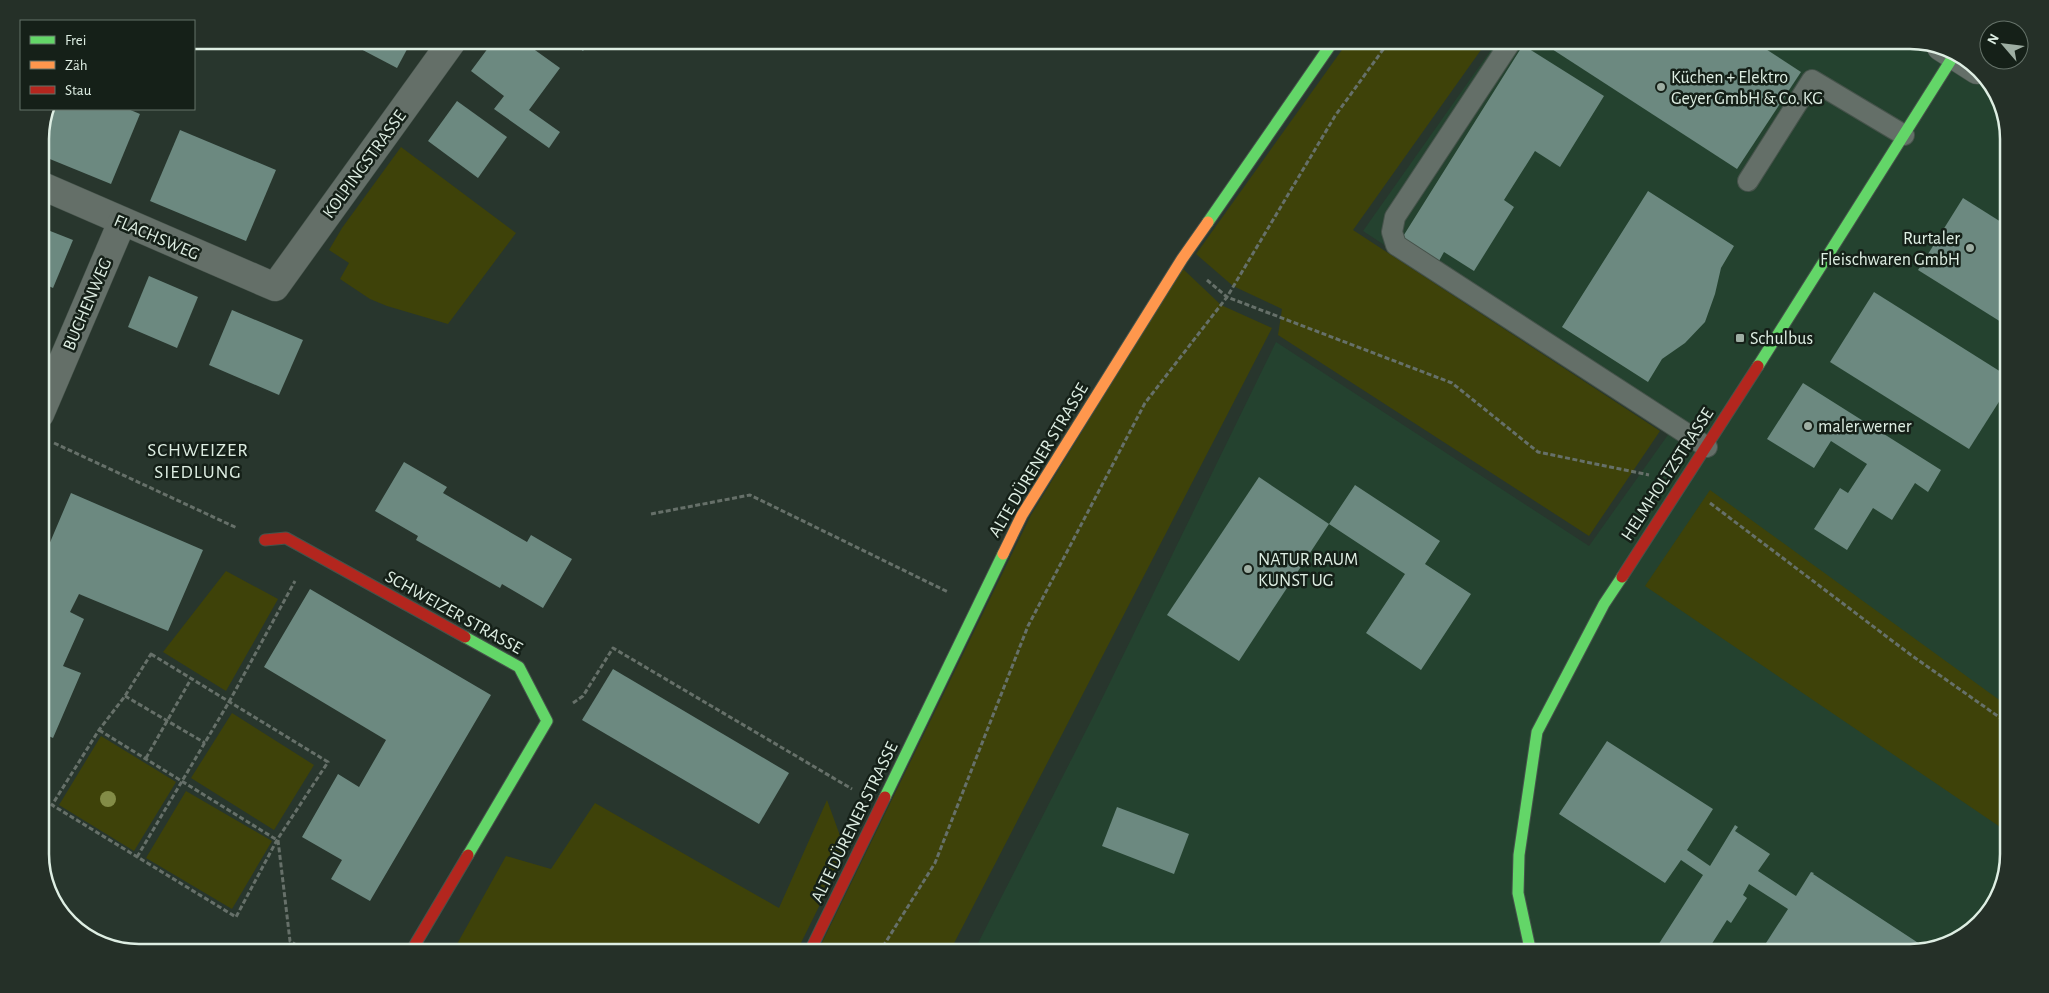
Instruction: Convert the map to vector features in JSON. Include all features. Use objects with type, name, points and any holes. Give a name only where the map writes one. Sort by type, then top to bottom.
[{"type":"street","name":"KOLPINGSTRASSE","points":[[274,287],[446,49]]},
{"type":"street","name":"ALTE DÜRENER STRASSE","points":[[813,944],[1022,515],[1182,259],[1328,49]]},
{"type":"street","name":"HELMHOLTZSTRASSE","points":[[1529,944],[1518,893],[1519,855],[1537,732],[1604,604],[1707,447],[1904,135],[1947,57]]},
{"type":"street","name":"FLACHSWEG","points":[[49,189],[274,287]]},
{"type":"street","name":"BUCHENWEG","points":[[49,393],[122,222]]},
{"type":"street","name":"SCHWEIZER STRASSE","points":[[264,540],[286,538],[519,666],[548,721]]},
{"type":"street","points":[[415,944],[548,721]]},
{"type":"lane","points":[[1506,49],[1396,217],[1392,232],[1396,245],[1707,447]]},
{"type":"lane","points":[[1748,181],[1812,80],[1904,135]]},
{"type":"path","points":[[884,944],[934,863],[1028,626],[1145,402],[1227,297],[1335,116],[1383,49]]},
{"type":"path","points":[[1182,259],[1227,297],[1452,383],[1538,452],[1684,482],[1911,655],[2000,718]]},
{"type":"path","points":[[52,442],[264,540]]},
{"type":"path","points":[[651,514],[750,496],[977,606]]},
{"type":"path","points":[[137,858],[229,702],[311,552]]},
{"type":"path","points":[[548,721],[582,696],[613,648],[881,806]]},
{"type":"path","points":[[151,654],[229,702],[328,762],[278,840],[236,917],[52,805],[99,730],[125,696],[151,654]]},
{"type":"path","points":[[146,758],[191,678]]},
{"type":"path","points":[[125,696],[205,743]]},
{"type":"path","points":[[99,730],[278,840]]},
{"type":"path","points":[[278,840],[290,941],[295,944]]},
{"type":"shaded area","points":[[1492,49],[1917,49],[1928,50],[1950,58],[1970,71],[1978,79],[1991,99],[1999,121],[2000,132],[2000,861],[1999,872],[1991,894],[1978,914],[1970,922],[1950,935],[1928,943],[1911,944],[978,944],[1095,713],[1276,342],[1589,546],[1670,432],[1363,231]]},
{"type":"green space","points":[[1343,49],[1482,49],[1353,230],[1660,431],[1589,536],[1278,335],[1282,309],[1233,286],[1196,254]]},
{"type":"green space","points":[[401,147],[516,233],[448,324],[370,299],[340,279],[349,263],[329,250],[342,228]]},
{"type":"green space","points":[[1182,268],[1221,305],[1272,328],[954,944],[821,944],[1031,515]]},
{"type":"green space","points":[[1710,490],[2000,700],[2000,827],[1645,586]]},
{"type":"green space","points":[[226,571],[278,599],[226,691],[163,652]]},
{"type":"green space","points":[[232,713],[314,765],[274,830],[191,778]]},
{"type":"green space","points":[[101,736],[176,782],[134,851],[59,805]]},
{"type":"green space","points":[[186,791],[272,841],[232,909],[146,858]]},
{"type":"green space","points":[[827,800],[846,852],[800,944],[457,944],[506,856],[551,869],[595,803],[779,908]]},
{"type":"building","points":[[361,49],[407,49],[397,68]]},
{"type":"building","points":[[487,49],[534,49],[560,68],[529,110],[560,132],[549,148],[494,109],[504,96],[471,71]]},
{"type":"building","points":[[1520,49],[1529,49],[1604,96],[1560,167],[1535,151],[1504,200],[1514,207],[1474,271],[1444,252],[1439,261],[1402,238]]},
{"type":"building","points":[[1552,49],[1766,49],[1801,72],[1737,169]]},
{"type":"building","points":[[457,101],[507,137],[478,178],[428,141]]},
{"type":"building","points":[[54,110],[130,110],[140,114],[111,184],[49,159],[49,132]]},
{"type":"building","points":[[180,130],[276,170],[246,241],[150,201]]},
{"type":"building","points":[[1648,191],[1734,246],[1721,268],[1715,294],[1705,322],[1685,343],[1662,359],[1648,382],[1562,327]]},
{"type":"building","name":"Rurtaler Fleischwaren GmbH","points":[[1963,198],[2000,221],[2000,321],[1918,270]]},
{"type":"building","points":[[49,231],[73,240],[53,288],[49,286]]},
{"type":"building","points":[[149,276],[198,297],[177,348],[128,327]]},
{"type":"building","points":[[1874,292],[2000,371],[2000,400],[1969,449],[1830,362]]},
{"type":"building","points":[[232,310],[303,340],[279,395],[209,365]]},
{"type":"building","points":[[1803,383],[1941,470],[1928,492],[1915,483],[1892,520],[1873,508],[1847,550],[1814,529],[1840,488],[1848,493],[1867,464],[1831,441],[1814,468],[1767,439]]},
{"type":"building","points":[[404,462],[447,487],[443,493],[527,542],[531,535],[572,559],[543,608],[502,584],[500,588],[416,540],[418,536],[375,511]]},
{"type":"building","name":"NATUR RAUM KUNST UG","points":[[1259,477],[1329,524],[1239,661],[1167,615]]},
{"type":"building","points":[[1355,485],[1440,541],[1425,564],[1471,594],[1421,670],[1366,633],[1405,574],[1329,524]]},
{"type":"building","points":[[71,493],[203,550],[168,631],[79,594],[70,612],[84,619],[63,666],[81,673],[53,738],[49,736],[49,545]]},
{"type":"building","points":[[310,589],[491,695],[370,901],[331,879],[342,860],[302,837],[338,774],[359,787],[386,740],[264,667]]},
{"type":"building","points":[[613,669],[789,773],[759,824],[582,720]]},
{"type":"building","points":[[1607,741],[1713,809],[1687,850],[1710,866],[1735,825],[1738,827],[1735,831],[1770,854],[1758,871],[1796,896],[1811,872],[1814,873],[1919,943],[1768,944],[1766,943],[1788,909],[1749,884],[1743,895],[1747,898],[1731,923],[1727,920],[1712,944],[1659,944],[1703,875],[1681,860],[1665,883],[1559,814]]},
{"type":"building","points":[[1117,807],[1189,834],[1174,874],[1102,846]]},
{"type":"traffic: fast","points":[[1208,222],[1328,49]]},
{"type":"traffic: fast","points":[[1758,366],[1952,59]]},
{"type":"traffic: fast","points":[[885,797],[1003,554]]},
{"type":"traffic: fast","points":[[1529,944],[1518,893],[1519,855],[1537,732],[1604,604],[1622,577]]},
{"type":"traffic: fast","points":[[465,637],[519,667],[547,721],[468,855]]},
{"type":"traffic: slow","points":[[1003,554],[1022,515],[1182,259],[1208,222]]},
{"type":"traffic: jam","points":[[1622,577],[1758,366]]},
{"type":"traffic: jam","points":[[265,540],[286,538],[465,637]]},
{"type":"traffic: jam","points":[[813,944],[885,797]]},
{"type":"traffic: jam","points":[[415,944],[468,855]]},
{"type":"place","name":"Küchen + Elektro Geyer GmbH & Co. KG","points":[[1661,87]]},
{"type":"place","name":"Rurtaler Fleischwaren GmbH","points":[[1970,248]]},
{"type":"place","name":"Schulbus","points":[[1740,338]]},
{"type":"place","name":"maler werner","points":[[1808,426]]},
{"type":"place","name":"NATUR RAUM KUNST UG","points":[[1248,569]]},
{"type":"district","name":"SCHWEIZER SIEDLUNG","points":[[198,460]]}]
